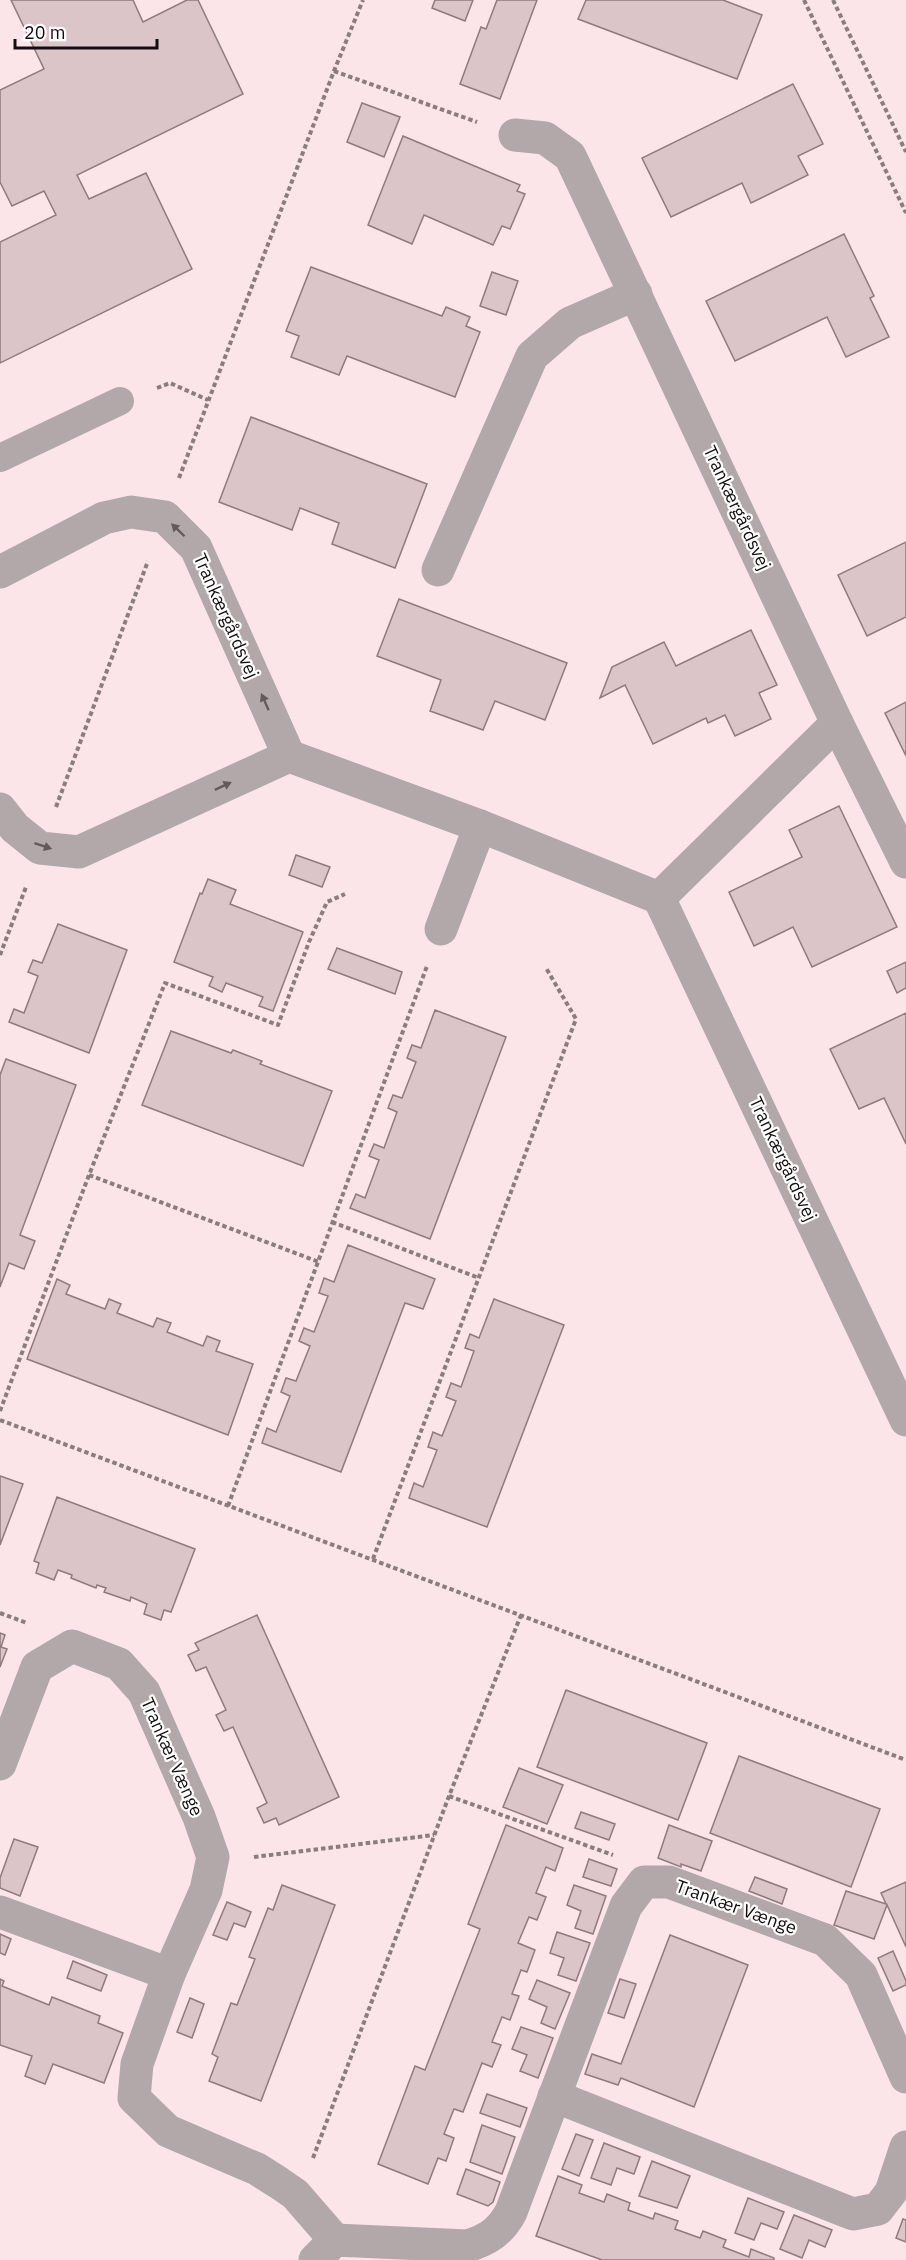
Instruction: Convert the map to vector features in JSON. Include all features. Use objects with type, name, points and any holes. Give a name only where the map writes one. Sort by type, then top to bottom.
[{"type":"street","name":"Trankærgårdsvej","points":[[515,135],[545,138],[570,156],[837,723],[906,862]]},
{"type":"street","points":[[438,570],[532,356],[570,323],[636,294]]},
{"type":"street","name":"Trankærgårdsvej","points":[[0,572],[104,518],[131,512],[165,517],[196,548],[289,756]]},
{"type":"street","points":[[0,809],[15,828],[40,848],[79,852],[289,756],[480,826],[659,898],[837,723]]},
{"type":"street","points":[[441,929],[480,826]]},
{"type":"street","name":"Trankærgårdsvej","points":[[659,898],[906,1420]]},
{"type":"street","name":"Trankær Vænge","points":[[0,1764],[37,1667],[72,1646],[119,1664],[144,1692],[200,1817],[213,1857],[206,1890],[170,1974],[137,2064],[134,2098],[168,2131],[257,2169],[295,2194],[325,2250],[466,2246],[494,2235],[504,2225],[511,2212],[626,1906],[644,1882],[669,1882],[825,1940],[861,1975],[906,2077]]},
{"type":"street","points":[[0,1912],[170,1974]]},
{"type":"street","points":[[554,2096],[853,2214],[878,2209],[891,2192],[906,2147]]},
{"type":"lane","points":[[0,458],[120,401]]},
{"type":"path","points":[[804,0],[906,213]]},
{"type":"path","points":[[833,0],[906,152]]},
{"type":"path","points":[[334,71],[515,135]]},
{"type":"path","points":[[120,401],[171,384],[208,400]]},
{"type":"path","points":[[0,1411],[89,1175],[165,983],[278,1025],[309,942],[327,902],[345,894]]},
{"type":"path","points":[[228,1506],[441,929]]},
{"type":"path","points":[[373,1559],[576,1019],[546,968]]},
{"type":"path","points":[[89,1175],[319,1262]]},
{"type":"path","points":[[332,1222],[479,1278]]},
{"type":"path","points":[[0,1420],[906,1760]]},
{"type":"path","points":[[295,2194],[316,2153],[449,1796],[521,1615]]},
{"type":"path","points":[[449,1796],[626,1860],[644,1882]]},
{"type":"path","points":[[212,1862],[435,1835]]},
{"type":"building","points":[[11,0],[133,0],[143,22],[187,0],[198,0],[243,94],[77,175],[89,199],[146,173],[192,269],[0,363],[0,242],[56,215],[44,191],[12,206],[0,182],[0,90],[44,69]]},
{"type":"building","points":[[435,0],[473,0],[465,21],[432,8]]},
{"type":"building","points":[[497,0],[537,0],[500,99],[460,84],[481,27],[486,29]]},
{"type":"building","points":[[586,0],[723,0],[762,15],[737,79],[578,19]]},
{"type":"building","points":[[793,84],[823,144],[798,156],[808,175],[751,203],[742,183],[671,217],[642,158]]},
{"type":"building","points":[[362,103],[400,117],[384,157],[347,142]]},
{"type":"building","points":[[403,136],[520,185],[517,191],[525,194],[510,229],[502,226],[493,245],[424,215],[412,244],[368,225]]},
{"type":"building","points":[[844,234],[874,296],[870,298],[889,337],[846,357],[827,317],[735,361],[706,301]]},
{"type":"building","points":[[311,267],[442,316],[446,307],[470,317],[466,326],[480,332],[455,397],[347,356],[339,375],[291,357],[299,336],[286,331]]},
{"type":"building","points":[[492,272],[518,281],[506,315],[480,306]]},
{"type":"building","points":[[251,417],[427,484],[395,568],[332,544],[339,523],[300,508],[292,530],[219,502]]},
{"type":"building","points":[[906,542],[906,617],[867,636],[838,575]]},
{"type":"building","points":[[399,599],[567,663],[545,720],[495,701],[483,730],[430,711],[441,680],[377,656]]},
{"type":"building","points":[[751,630],[777,685],[759,693],[771,719],[735,736],[725,715],[708,723],[706,718],[653,744],[625,685],[600,698],[612,667],[664,642],[676,666]]},
{"type":"building","points":[[906,702],[906,756],[885,713]]},
{"type":"building","points":[[839,806],[897,927],[812,967],[793,927],[754,946],[729,892],[802,857],[789,830]]},
{"type":"building","points":[[296,855],[330,867],[322,887],[289,875]]},
{"type":"building","points":[[208,879],[236,890],[230,904],[303,932],[273,1011],[259,1006],[263,997],[226,983],[222,992],[209,986],[213,977],[174,962],[200,893],[202,894]]},
{"type":"building","points":[[58,924],[127,950],[89,1053],[9,1022],[14,1009],[24,1013],[38,976],[28,972],[33,960],[42,963]]},
{"type":"building","points":[[337,948],[402,972],[395,994],[328,969]]},
{"type":"building","points":[[906,962],[906,988],[897,993],[887,971]]},
{"type":"building","points":[[435,1010],[506,1037],[430,1239],[350,1208],[356,1194],[365,1198],[379,1160],[369,1156],[374,1144],[384,1148],[397,1112],[388,1108],[393,1095],[402,1098],[416,1062],[407,1058],[412,1045],[421,1048]]},
{"type":"building","points":[[906,1013],[906,1144],[884,1098],[859,1109],[830,1049]]},
{"type":"building","points":[[171,1031],[231,1053],[233,1050],[262,1061],[260,1064],[332,1091],[303,1166],[142,1105]]},
{"type":"building","points":[[6,1059],[76,1085],[20,1235],[35,1241],[24,1269],[9,1263],[0,1287],[0,1075]]},
{"type":"building","points":[[348,1245],[435,1279],[423,1309],[405,1303],[341,1472],[262,1443],[267,1428],[276,1432],[290,1396],[281,1392],[286,1378],[296,1381],[310,1346],[299,1341],[304,1328],[314,1332],[328,1296],[319,1293],[324,1278],[334,1282]]},
{"type":"building","points":[[57,1279],[70,1285],[66,1294],[105,1309],[109,1299],[121,1304],[117,1313],[153,1327],[157,1318],[171,1323],[167,1332],[203,1346],[207,1336],[220,1341],[216,1351],[253,1364],[228,1435],[27,1359]]},
{"type":"building","points":[[494,1299],[564,1325],[487,1527],[409,1498],[414,1483],[423,1487],[437,1450],[428,1447],[433,1432],[442,1436],[456,1401],[446,1397],[451,1383],[461,1387],[474,1351],[465,1348],[470,1334],[479,1338]]},
{"type":"building","points":[[0,1476],[23,1484],[0,1545]]},
{"type":"building","points":[[57,1497],[195,1549],[171,1612],[164,1610],[161,1620],[144,1614],[147,1604],[131,1597],[130,1601],[104,1592],[106,1588],[97,1585],[96,1588],[58,1570],[54,1580],[36,1573],[39,1563],[34,1561]]},
{"type":"building","points":[[257,1615],[339,1797],[279,1825],[276,1818],[264,1823],[257,1808],[267,1803],[233,1727],[224,1731],[216,1715],[226,1710],[206,1667],[196,1671],[188,1655],[199,1650],[195,1643]]},
{"type":"building","points":[[0,1633],[5,1635],[1,1647],[7,1649],[0,1667]]},
{"type":"building","points":[[566,1690],[707,1743],[678,1820],[537,1767]]},
{"type":"building","points":[[739,1756],[880,1809],[851,1887],[710,1833]]},
{"type":"building","points":[[519,1768],[563,1785],[547,1824],[503,1807]]},
{"type":"building","points":[[581,1812],[615,1824],[609,1840],[575,1828]]},
{"type":"building","points":[[506,1825],[563,1848],[555,1871],[546,1867],[536,1893],[546,1897],[537,1920],[529,1917],[518,1943],[535,1950],[527,1972],[521,1970],[512,1994],[519,1996],[510,2020],[502,2017],[492,2042],[501,2045],[492,2067],[482,2063],[463,2112],[454,2109],[444,2134],[454,2138],[446,2161],[438,2158],[428,2184],[378,2164],[415,2066],[425,2070],[480,1929],[468,1924]]},
{"type":"building","points":[[669,1825],[712,1841],[701,1871],[681,1864],[681,1867],[658,1858]]},
{"type":"building","points":[[14,1839],[38,1847],[20,1896],[0,1888],[0,1878]]},
{"type":"building","points":[[589,1859],[617,1869],[611,1886],[583,1877]]},
{"type":"building","points":[[755,1877],[787,1889],[782,1904],[749,1891]]},
{"type":"building","points":[[906,1882],[906,1947],[887,1905],[874,1939],[834,1925],[846,1891],[886,1904],[881,1893]]},
{"type":"building","points":[[282,1885],[335,1905],[261,2101],[209,2081],[218,2057],[212,2054],[231,2003],[237,2005],[255,1959],[249,1957],[268,1908],[273,1910]]},
{"type":"building","points":[[574,1885],[606,1896],[593,1934],[575,1928],[581,1911],[567,1905]]},
{"type":"building","points":[[227,1902],[251,1912],[245,1927],[234,1923],[227,1940],[213,1935]]},
{"type":"building","points":[[557,1932],[590,1943],[576,1981],[558,1975],[564,1958],[550,1953]]},
{"type":"building","points":[[0,1934],[11,1939],[5,1955],[0,1953]]},
{"type":"building","points":[[670,1935],[748,1965],[694,2107],[621,2078],[618,2085],[585,2074],[592,2054],[621,2064]]},
{"type":"building","points":[[893,1951],[906,1985],[893,1991],[878,1958]]},
{"type":"building","points":[[73,1961],[107,1975],[101,1991],[67,1978]]},
{"type":"building","points":[[0,1979],[4,1981],[2,1986],[49,2005],[52,1997],[100,2016],[98,2023],[123,2033],[104,2083],[53,2064],[45,2084],[25,2076],[32,2056],[0,2045]]},
{"type":"building","points":[[620,1979],[636,1984],[624,2018],[608,2013]]},
{"type":"building","points":[[537,1980],[570,1993],[555,2029],[541,2023],[547,2007],[529,1999]]},
{"type":"building","points":[[190,1998],[204,2004],[192,2038],[177,2032]]},
{"type":"building","points":[[521,2027],[553,2038],[538,2078],[520,2071],[527,2055],[512,2049]]},
{"type":"building","points":[[487,2094],[527,2108],[520,2127],[480,2113]]},
{"type":"building","points":[[482,2125],[515,2137],[502,2174],[470,2162]]},
{"type":"building","points":[[576,2134],[593,2140],[579,2176],[562,2169]]},
{"type":"building","points":[[604,2143],[640,2157],[634,2174],[617,2168],[611,2185],[591,2178]]},
{"type":"building","points":[[652,2161],[690,2176],[677,2208],[639,2196]]},
{"type":"building","points":[[466,2169],[500,2182],[493,2202],[488,2206],[457,2194]]},
{"type":"building","points":[[558,2176],[582,2185],[579,2193],[604,2202],[607,2194],[630,2203],[628,2210],[653,2219],[655,2213],[678,2221],[675,2229],[700,2238],[703,2231],[726,2240],[723,2247],[749,2257],[751,2249],[774,2258],[774,2260],[602,2260],[536,2236]]},
{"type":"building","points":[[748,2198],[784,2212],[777,2229],[761,2223],[754,2240],[735,2233]]},
{"type":"building","points":[[794,2215],[832,2230],[825,2247],[809,2240],[802,2258],[780,2249]]},
{"type":"building","points":[[903,2219],[906,2220],[906,2242],[896,2238]]}]
